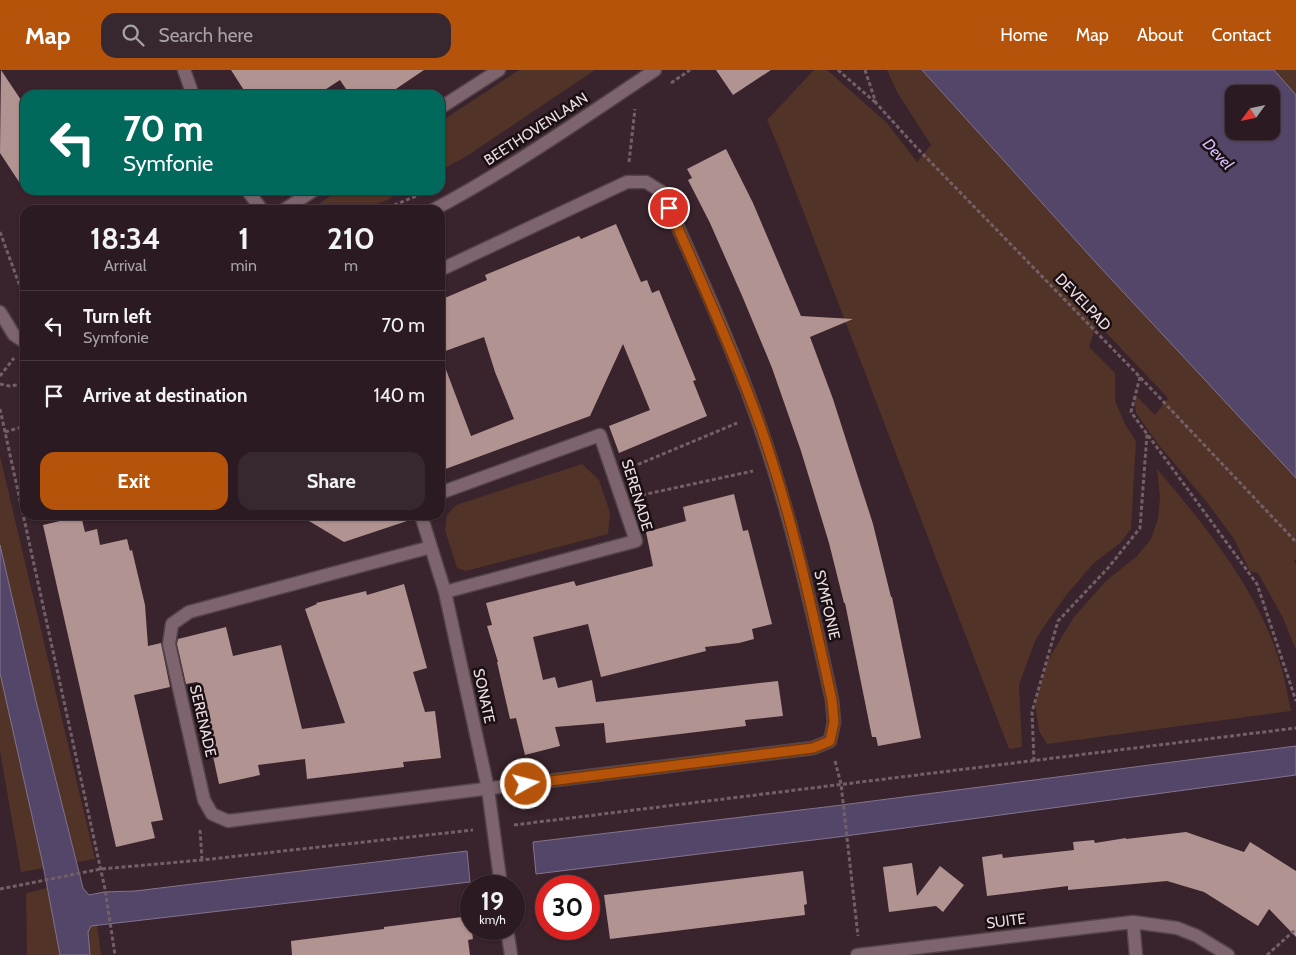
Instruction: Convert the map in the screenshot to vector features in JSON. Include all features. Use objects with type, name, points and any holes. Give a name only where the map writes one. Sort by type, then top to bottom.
[{"type":"street","points":[[184,70],[191,90]]},
{"type":"street","points":[[445,105],[499,70]]},
{"type":"street","name":"BEETHOVENLAAN","points":[[443,205],[537,149],[655,70]]},
{"type":"street","points":[[445,268],[627,182]]},
{"type":"street","name":"SYMFONIE","points":[[627,182],[646,182],[662,192],[731,350],[756,415],[797,547],[832,700],[834,722],[830,741]]},
{"type":"street","points":[[291,205],[306,195]]},
{"type":"street","points":[[0,312],[14,335],[20,339]]},
{"type":"street","name":"SERENADE","points":[[445,491],[600,435],[636,541],[445,592]]},
{"type":"street","name":"SONATE","points":[[423,520],[445,592],[488,789],[500,875]]},
{"type":"street","name":"SERENADE","points":[[431,547],[189,612],[172,624],[169,644],[204,800],[212,814],[228,821],[488,789]]},
{"type":"street","points":[[488,789],[813,748],[830,741]]},
{"type":"street","points":[[1133,922],[1136,955]]},
{"type":"street","name":"SUITE","points":[[858,955],[883,954],[1133,922],[1177,928],[1197,936],[1228,955]]},
{"type":"street","points":[[509,940],[512,955]]},
{"type":"path","points":[[838,70],[876,103]]},
{"type":"path","name":"DEVELPAD","points":[[866,70],[876,103],[916,147],[1140,376],[1296,542]]},
{"type":"path","points":[[627,182],[636,108]]},
{"type":"path","points":[[394,205],[419,195]]},
{"type":"path","points":[[0,232],[20,286]]},
{"type":"path","points":[[1140,376],[1131,412],[1257,584],[1296,701]]},
{"type":"path","points":[[0,384],[8,386],[20,385]]},
{"type":"path","points":[[0,409],[20,500]]},
{"type":"path","points":[[614,474],[756,415]]},
{"type":"path","points":[[5,432],[20,428]]},
{"type":"path","points":[[1034,761],[1032,712],[1058,622],[1108,568],[1140,528],[1147,434]]},
{"type":"path","points":[[623,500],[773,466]]},
{"type":"path","points":[[24,520],[106,889],[115,955]]},
{"type":"path","points":[[0,888],[101,869],[202,860],[494,828],[1296,728]]},
{"type":"path","points":[[830,741],[842,784],[858,955]]},
{"type":"path","points":[[1267,955],[1296,929]]},
{"type":"shaded area","points":[[519,70],[595,70],[467,156],[445,168],[445,119]]},
{"type":"shaded area","points":[[814,70],[827,70],[887,123],[917,162],[931,145],[897,92],[887,70],[922,70],[1099,266],[1296,478],[1296,559],[1294,561],[1296,564],[1296,650],[1283,618],[1258,573],[1250,571],[1234,539],[1206,501],[1158,444],[1136,413],[1134,394],[1155,415],[1168,398],[1097,323],[1089,347],[1115,373],[1115,401],[1126,426],[1136,441],[1131,529],[1120,543],[1094,563],[1067,594],[1035,641],[1019,685],[1022,747],[1009,749],[767,120]]},
{"type":"shaded area","points":[[1274,70],[1296,70],[1296,95]]},
{"type":"shaded area","points":[[332,195],[396,195],[374,205],[317,205]]},
{"type":"shaded area","points":[[0,456],[95,859],[77,862],[36,701],[0,545]]},
{"type":"shaded area","points":[[582,464],[599,480],[610,513],[608,534],[466,571],[457,568],[445,530],[447,515],[456,505]]},
{"type":"shaded area","points":[[1157,469],[1225,555],[1254,602],[1266,626],[1278,658],[1285,680],[1291,711],[1047,744],[1039,731],[1035,704],[1048,660],[1074,617],[1106,581],[1137,556],[1151,539],[1158,519],[1160,497]]},
{"type":"shaded area","points":[[0,673],[44,868],[21,872],[0,751]]},
{"type":"shaded area","points":[[47,888],[60,955],[27,955],[26,893]]},
{"type":"shaded area","points":[[97,925],[101,955],[90,955],[88,932],[91,926]]},
{"type":"water","name":"Devel","points":[[922,70],[1274,70],[1296,95],[1296,478],[1099,266]]},
{"type":"water","points":[[0,545],[36,701],[83,888],[89,895],[467,851],[469,875],[460,875],[460,883],[91,926],[88,932],[90,955],[60,955],[43,865],[0,673]]},
{"type":"water","points":[[1296,746],[1296,775],[838,837],[536,874],[533,842],[834,806]]},
{"type":"building","points":[[1,70],[20,98],[20,183],[0,153]]},
{"type":"building","points":[[231,70],[424,70],[394,90],[347,90],[340,80],[325,90],[244,90]]},
{"type":"building","points":[[716,70],[771,70],[733,95]]},
{"type":"building","points":[[726,149],[753,203],[801,316],[853,319],[810,337],[833,399],[873,524],[892,597],[921,738],[878,746],[876,737],[872,737],[845,603],[801,451],[772,368],[743,298],[710,223],[688,180],[692,178],[687,169]]},
{"type":"building","points":[[616,224],[641,282],[647,280],[652,293],[659,290],[696,380],[693,381],[707,416],[619,453],[609,426],[650,410],[623,344],[590,416],[445,469],[445,367],[471,436],[514,419],[495,372],[484,337],[445,351],[445,298],[487,280],[485,275],[579,236],[581,239]]},
{"type":"building","points":[[734,494],[743,531],[748,530],[772,624],[752,629],[754,639],[739,643],[705,647],[706,651],[601,677],[588,624],[533,637],[543,680],[555,677],[558,688],[592,680],[596,702],[778,681],[783,716],[745,720],[746,726],[606,743],[604,723],[555,727],[560,746],[525,755],[516,718],[510,719],[498,662],[487,626],[492,625],[486,603],[574,581],[576,586],[653,566],[646,532],[686,521],[683,507]]},
{"type":"building","points":[[64,520],[82,520],[85,532],[97,529],[100,545],[127,539],[130,551],[132,550],[145,605],[148,646],[161,643],[170,687],[134,695],[163,820],[151,822],[155,838],[116,847],[43,525]]},
{"type":"building","points":[[307,520],[410,520],[344,542]]},
{"type":"building","points":[[404,584],[427,668],[413,672],[425,712],[435,711],[441,758],[403,762],[404,767],[307,779],[305,759],[258,765],[260,775],[219,784],[197,682],[186,684],[177,644],[178,639],[226,627],[233,656],[281,645],[302,729],[345,723],[305,609],[316,603],[366,591],[367,595]]},
{"type":"building","points":[[1186,832],[1244,852],[1250,842],[1296,871],[1296,937],[1269,909],[1258,926],[1204,892],[1167,881],[1068,890],[1068,886],[987,896],[982,857],[1002,854],[1003,858],[1074,850],[1073,842],[1094,840],[1095,843]]},
{"type":"building","points":[[912,863],[917,896],[940,866],[964,885],[943,912],[936,906],[889,912],[883,867]]},
{"type":"building","points":[[803,871],[807,904],[804,905],[805,915],[610,939],[604,895]]},
{"type":"building","points":[[460,917],[460,940],[468,940],[470,955],[292,955],[291,941],[384,929],[384,927]]},
{"type":"route","points":[[526,784],[813,748],[830,741],[834,722],[832,700],[797,547],[773,466],[731,350],[669,208]]}]
